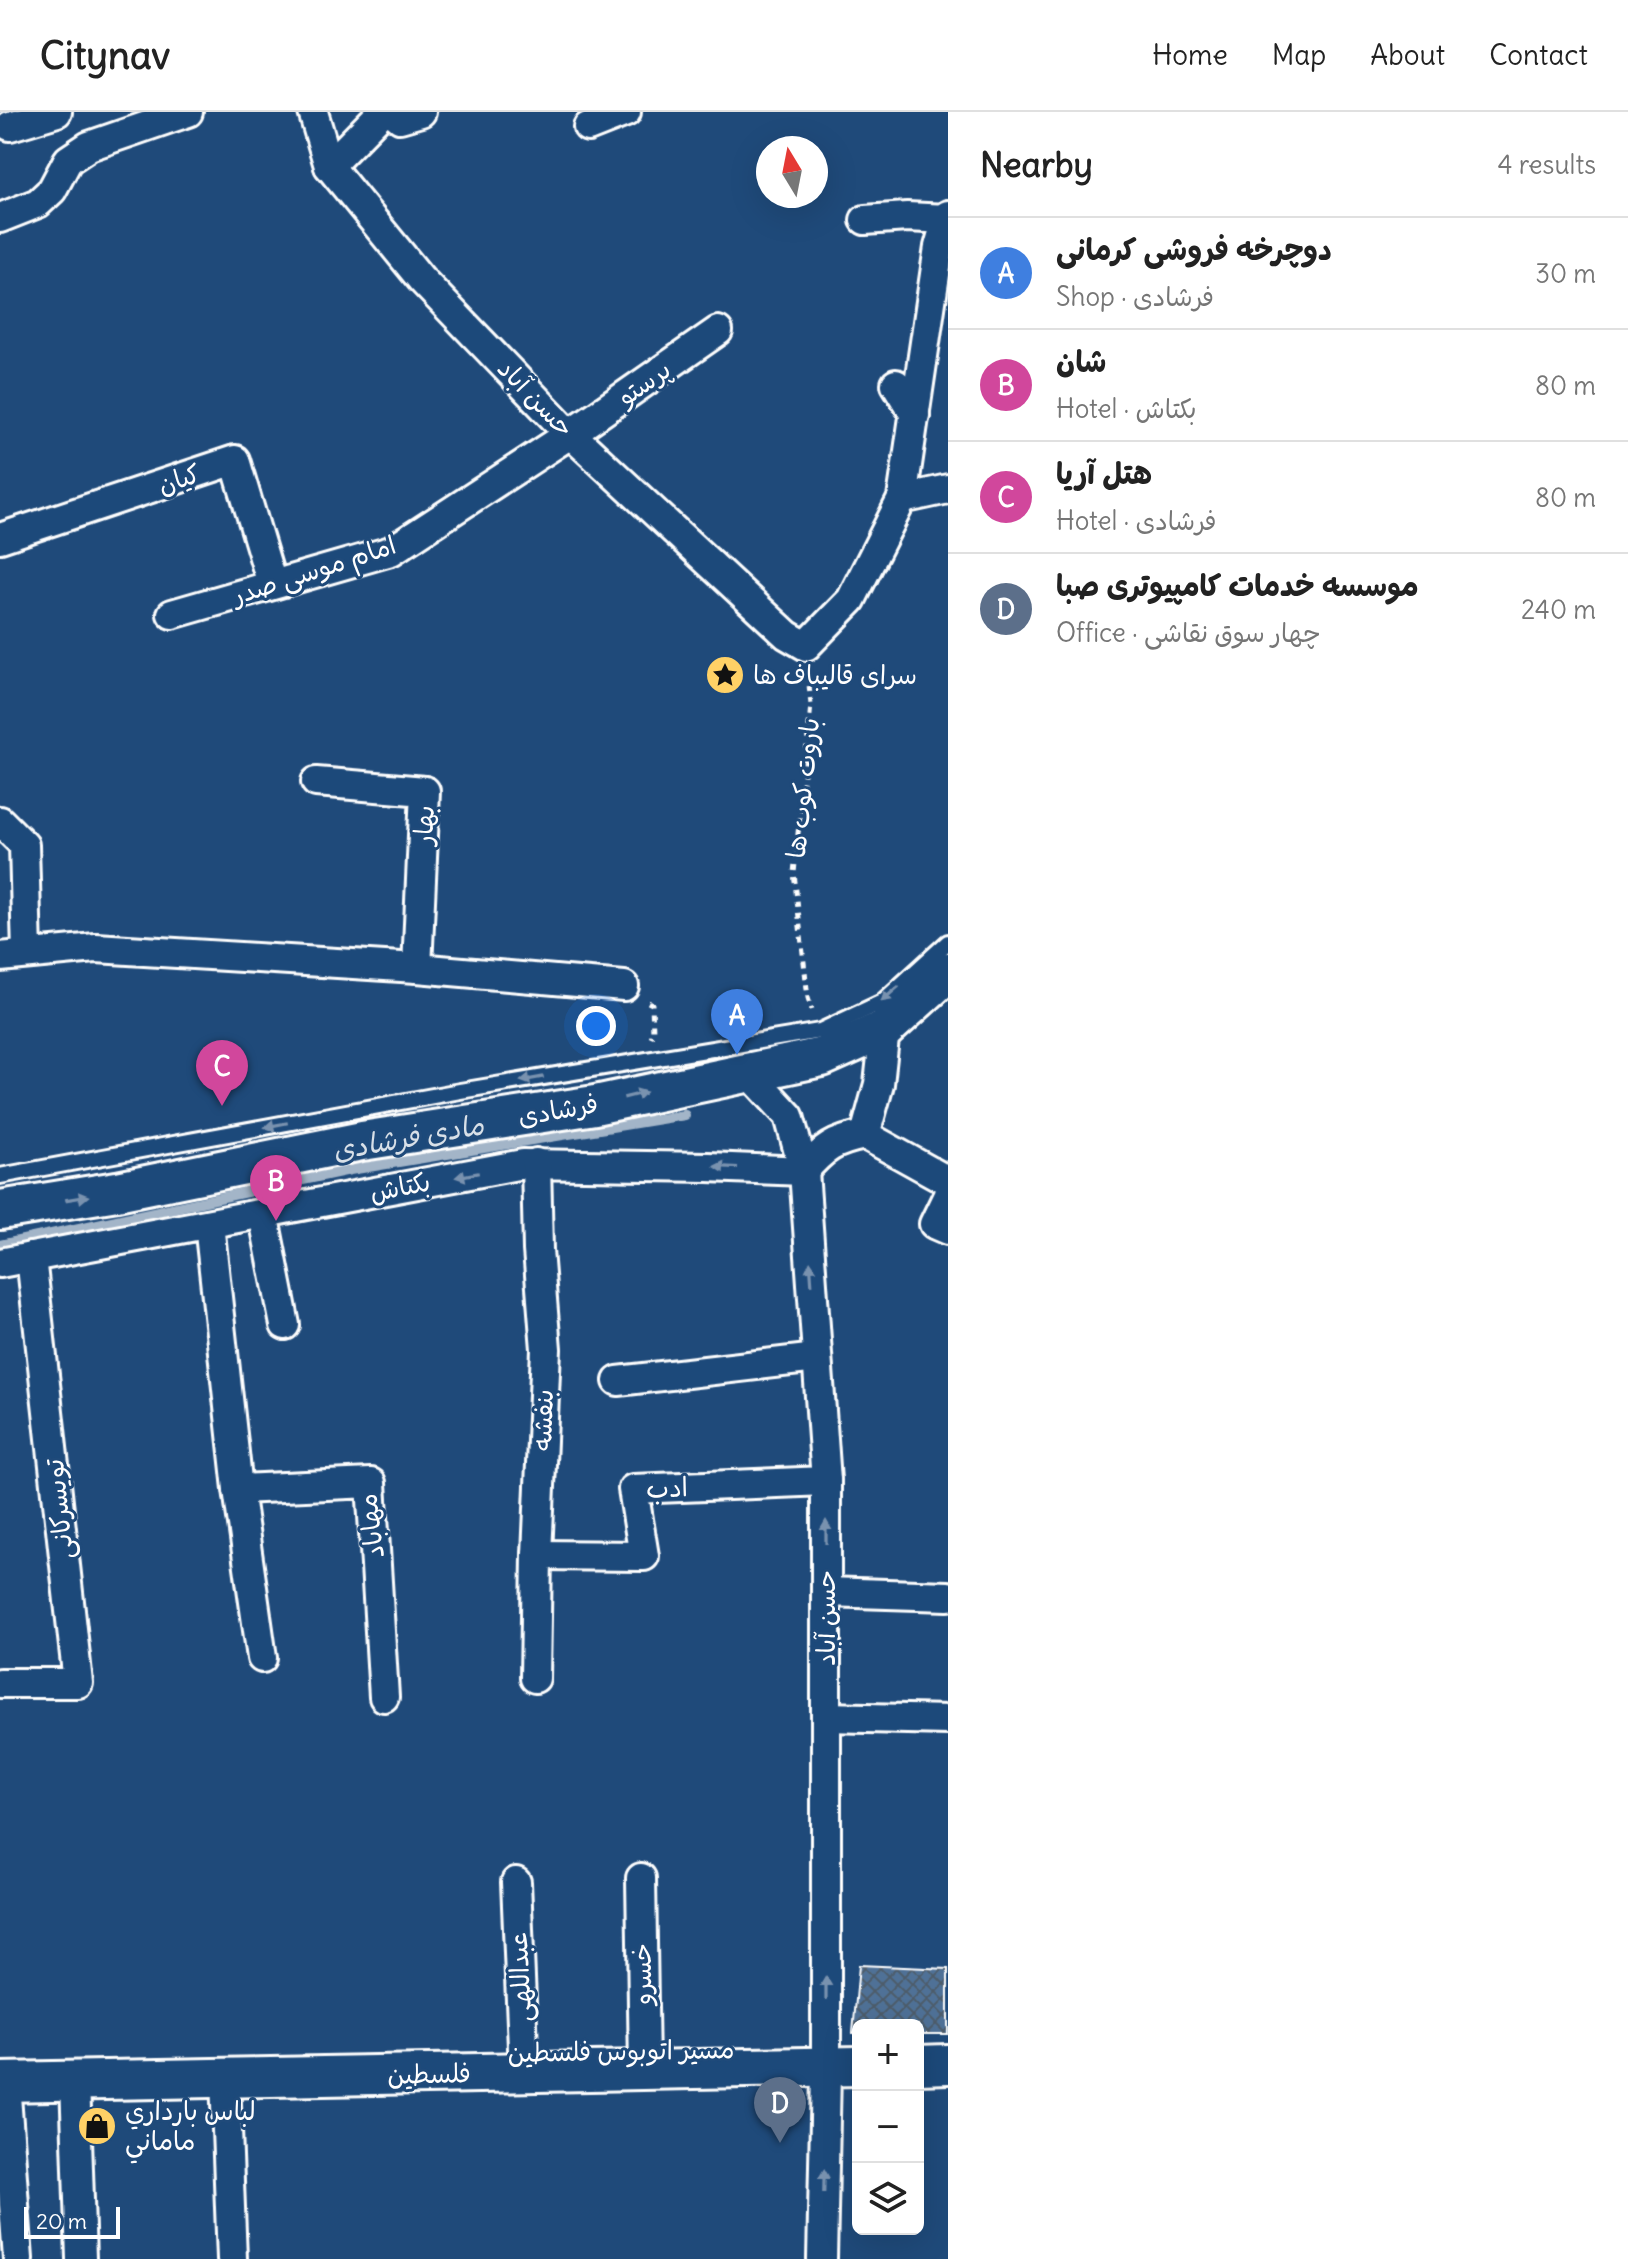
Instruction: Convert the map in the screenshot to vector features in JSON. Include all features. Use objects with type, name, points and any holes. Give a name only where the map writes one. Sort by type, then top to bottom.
[{"type":"main road","name":"فرشادی","points":[[0,1210],[117,1191],[362,1141],[595,1105],[822,1057],[885,1029],[948,972]]},
{"type":"main road","points":[[924,2068],[948,2067]]},
{"type":"main road","name":"فلسطین","points":[[2,2083],[644,2069],[842,2069]]},
{"type":"street","points":[[10,126],[57,112]]},
{"type":"street","points":[[0,218],[38,203],[52,190],[68,160],[130,122],[188,112]]},
{"type":"street","name":"حسن آباد","points":[[313,112],[329,166],[421,279],[570,434],[787,635],[806,646]]},
{"type":"street","points":[[329,166],[382,112]]},
{"type":"street","points":[[393,112],[400,118],[421,112]]},
{"type":"street","points":[[588,127],[626,112]]},
{"type":"street","points":[[806,646],[851,600],[902,499],[948,217],[865,220]]},
{"type":"street","name":"پرستو","points":[[570,434],[718,331]]},
{"type":"street","points":[[896,384],[915,415]]},
{"type":"street","name":"امام موسی صدر","points":[[172,614],[391,551],[570,434]]},
{"type":"street","name":"کیان","points":[[0,538],[235,460],[272,584]]},
{"type":"street","points":[[902,499],[948,489]]},
{"type":"street","name":"بهار","points":[[316,782],[425,791],[417,968]]},
{"type":"street","points":[[0,821],[24,845],[14,955],[96,948],[417,968],[624,986]]},
{"type":"street","points":[[865,1135],[879,1084],[885,1029]]},
{"type":"street","name":"حسن آباد","points":[[749,1073],[789,1116],[804,1171],[826,1481],[826,1717],[842,2069],[822,2259]]},
{"type":"street","points":[[804,1171],[819,1153],[840,1140],[865,1135],[948,1181]]},
{"type":"street","name":"بکتاش","points":[[0,1263],[536,1163],[804,1171]]},
{"type":"street","name":"بنفشه","points":[[535,1678],[546,1349],[538,1250],[536,1163]]},
{"type":"street","points":[[941,1227],[948,1195]]},
{"type":"street","points":[[263,1213],[285,1325]]},
{"type":"street","points":[[209,1224],[238,1489],[262,1658]]},
{"type":"street","name":"تویسرکانی","points":[[0,1683],[78,1683],[31,1257]]},
{"type":"street","points":[[618,1381],[817,1358]]},
{"type":"street","name":"ادب","points":[[537,1555],[644,1556],[633,1489],[826,1481]]},
{"type":"street","name":"مهاباد","points":[[238,1489],[371,1483],[384,1697]]},
{"type":"street","points":[[826,1592],[948,1596]]},
{"type":"street","points":[[826,1717],[948,1720]]},
{"type":"street","name":"خسرو","points":[[641,1878],[644,2069]]},
{"type":"street","name":"عبداللهی","points":[[516,1882],[524,2072]]},
{"type":"street","points":[[225,2080],[232,2259]]},
{"type":"street","points":[[75,2082],[81,2259]]},
{"type":"street","points":[[2,2083],[18,2259]]},
{"type":"lane","name":"فرشادی","points":[[0,1176],[460,1091],[820,1031],[882,1002],[948,942]]},
{"type":"lane","name":"مسیر اتوبوس فلسطین","points":[[225,2080],[842,2069]]},
{"type":"path","name":"باروت کوب ها","points":[[806,646],[811,705],[794,873],[808,998],[820,1031]]},
{"type":"path","points":[[624,986],[652,1004],[653,1033],[635,1062]]},
{"type":"building","points":[[859,1965],[948,1969],[948,2034],[924,2034],[924,2019],[854,2019]]},
{"type":"waterway","name":"مادی فرشادی","points":[[0,1245],[350,1170],[685,1115]]},
{"type":"place","name":"سرای قالیباف ها","points":[[725,675]]},
{"type":"place","name":"دوچرخه فروشی کرمانی","points":[[737,1055]]},
{"type":"place","name":"هتل آریا","points":[[222,1106]]},
{"type":"place","name":"شان","points":[[276,1221]]},
{"type":"place","name":"لباس بارداري ماماني","points":[[97,2126]]},
{"type":"place","name":"موسسه خدمات کامپیوتری صبا","points":[[780,2143]]}]
